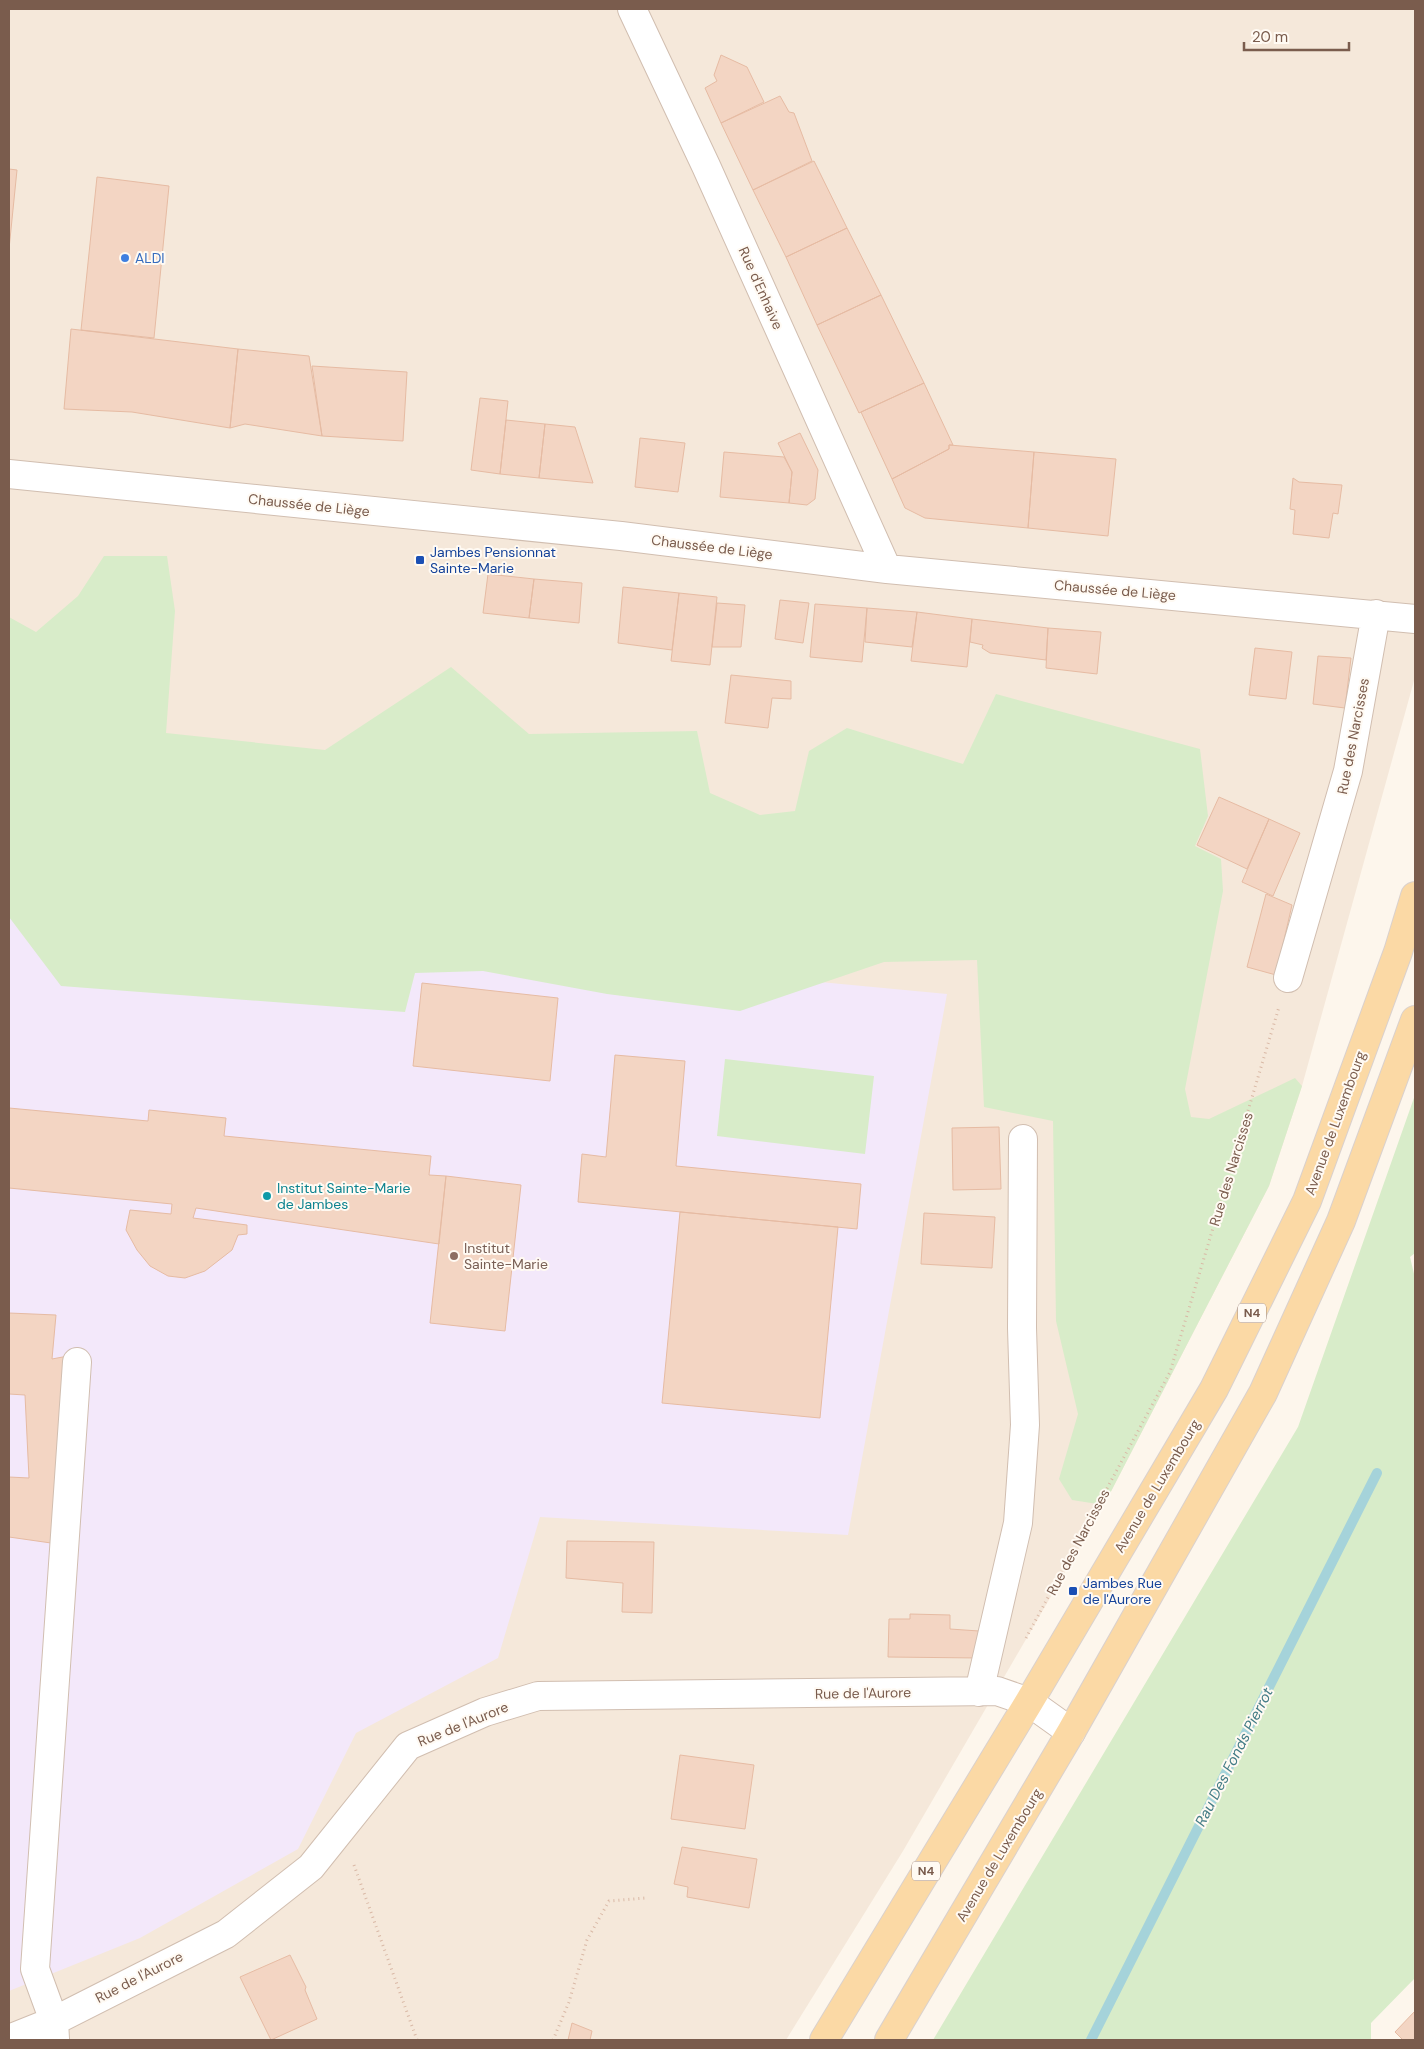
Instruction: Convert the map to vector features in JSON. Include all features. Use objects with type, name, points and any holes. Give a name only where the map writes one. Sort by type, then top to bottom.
[{"type":"main road","name":"Avenue de Luxembourg","points":[[824,2040],[1029,1702],[1214,1389],[1307,1201],[1398,952],[1415,896]]},
{"type":"main road","name":"Avenue de Luxembourg","points":[[889,2040],[1071,1732],[1263,1393],[1341,1221],[1415,1020]]},
{"type":"street","name":"Rue d'Enhaive","points":[[632,9],[710,175],[887,569]]},
{"type":"street","name":"Chaussée de Liège","points":[[9,474],[622,536],[887,569],[1415,618]]},
{"type":"street","name":"Rue des Narcisses","points":[[1288,978],[1348,771],[1376,614]]},
{"type":"street","points":[[979,1692],[1018,1523],[1025,1425],[1022,1328],[1023,1138]]},
{"type":"street","points":[[55,2031],[35,1969],[76,1362]]},
{"type":"street","name":"Rue de l'Aurore","points":[[9,2039],[55,2031],[226,1934],[311,1867],[408,1746],[485,1712],[538,1696],[997,1691],[1029,1702],[1071,1732]]},
{"type":"path","name":"Rue des Narcisses","points":[[1025,1640],[1170,1372],[1288,978]]},
{"type":"path","points":[[341,1829],[418,2040]]},
{"type":"path","points":[[553,2040],[569,2002],[587,1940],[609,1901],[645,1898]]},
{"type":"shaded area","points":[[9,9],[1415,9],[1415,677],[1302,1086],[1269,1186],[1104,1505],[903,1851],[786,2040],[9,2040]]},
{"type":"shaded area","name":"Institut Sainte-Marie","points":[[9,905],[947,994],[848,1535],[540,1517],[498,1658],[356,1733],[298,1849],[140,1938],[9,1991]]},
{"type":"green space","points":[[104,556],[167,556],[175,611],[166,733],[325,750],[451,667],[529,734],[697,731],[710,793],[760,815],[795,811],[809,751],[847,728],[963,764],[996,694],[1200,749],[1208,816],[1195,846],[1221,859],[1223,891],[1185,1089],[1191,1117],[1209,1119],[1295,1078],[1302,1086],[1269,1186],[1104,1505],[1072,1500],[1059,1479],[1078,1414],[1056,1321],[1053,1121],[984,1107],[977,960],[884,962],[740,1011],[607,994],[483,971],[415,973],[405,1012],[61,986],[9,917],[9,617],[36,632],[78,596]]},
{"type":"green space","points":[[725,1059],[874,1076],[865,1154],[717,1136]]},
{"type":"green space","points":[[1415,1095],[1415,1253],[1410,1257],[1415,1278],[1415,1978],[1371,2023],[1371,2040],[933,2040],[1298,1427]]},
{"type":"building","points":[[721,55],[747,67],[764,102],[721,123],[705,88],[717,81],[714,75]]},
{"type":"building","points":[[780,96],[789,112],[794,113],[812,161],[753,190],[721,123]]},
{"type":"building","points":[[814,161],[847,228],[786,257],[753,190]]},
{"type":"building","points":[[9,169],[17,170],[9,249]]},
{"type":"building","name":"ALDI","points":[[97,177],[169,186],[154,338],[81,330]]},
{"type":"building","points":[[847,228],[881,295],[817,325],[786,257]]},
{"type":"building","points":[[881,295],[924,383],[859,413],[817,325]]},
{"type":"building","points":[[71,329],[238,349],[230,428],[132,412],[64,409]]},
{"type":"building","points":[[238,349],[309,356],[322,436],[245,424],[230,428]]},
{"type":"building","points":[[312,366],[407,372],[403,441],[322,436]]},
{"type":"building","points":[[924,383],[953,445],[949,445],[949,449],[892,479],[861,412]]},
{"type":"building","points":[[480,398],[508,401],[500,474],[471,470]]},
{"type":"building","points":[[506,420],[545,424],[539,478],[500,474]]},
{"type":"building","points":[[545,424],[575,427],[593,483],[539,478]]},
{"type":"building","points":[[800,433],[818,470],[815,499],[807,505],[789,503],[792,472],[778,443]]},
{"type":"building","points":[[640,438],[685,443],[678,492],[635,487]]},
{"type":"building","points":[[949,445],[1034,452],[1028,528],[925,518],[905,508],[892,479],[949,449]]},
{"type":"building","points":[[724,452],[784,457],[792,472],[789,503],[720,497]]},
{"type":"building","points":[[1034,452],[1116,459],[1108,536],[1028,528]]},
{"type":"building","points":[[1293,478],[1299,482],[1342,485],[1338,514],[1333,513],[1329,538],[1293,534],[1295,510],[1290,509]]},
{"type":"building","points":[[488,574],[534,579],[529,618],[483,613]]},
{"type":"building","points":[[534,579],[582,583],[579,623],[529,618]]},
{"type":"building","points":[[623,587],[679,593],[672,650],[618,643]]},
{"type":"building","points":[[679,593],[717,597],[710,665],[671,661]]},
{"type":"building","points":[[780,600],[809,603],[803,643],[775,639]]},
{"type":"building","points":[[717,603],[745,605],[741,647],[712,647]]},
{"type":"building","points":[[815,604],[867,608],[862,662],[810,657]]},
{"type":"building","points":[[867,608],[917,612],[912,647],[865,642]]},
{"type":"building","points":[[917,612],[972,619],[967,667],[911,661]]},
{"type":"building","points":[[972,619],[1048,628],[1046,660],[990,653],[982,648],[983,645],[970,642]]},
{"type":"building","points":[[1048,628],[1101,632],[1097,674],[1046,668]]},
{"type":"building","points":[[1255,648],[1292,652],[1286,699],[1249,695]]},
{"type":"building","points":[[1318,656],[1351,658],[1345,708],[1313,704]]},
{"type":"building","points":[[731,675],[791,681],[791,699],[772,698],[768,728],[725,723]]},
{"type":"building","points":[[1219,797],[1269,819],[1247,869],[1197,845]]},
{"type":"building","points":[[1269,819],[1300,833],[1273,896],[1242,882]]},
{"type":"building","points":[[1266,894],[1292,905],[1276,975],[1247,967]]},
{"type":"building","points":[[422,983],[558,998],[550,1081],[413,1066]]},
{"type":"building","points":[[615,1055],[685,1061],[676,1166],[861,1184],[857,1229],[578,1202],[582,1154],[606,1157]]},
{"type":"building","name":"Institut Sainte-Marie de Jambes","points":[[9,1108],[148,1121],[149,1110],[226,1118],[224,1136],[431,1156],[429,1175],[446,1176],[439,1244],[196,1208],[193,1218],[247,1225],[247,1234],[238,1235],[232,1250],[205,1271],[185,1278],[168,1276],[150,1266],[137,1250],[126,1230],[130,1210],[171,1214],[172,1204],[9,1188]]},
{"type":"building","points":[[999,1127],[1001,1189],[953,1190],[952,1128]]},
{"type":"building","points":[[446,1176],[521,1185],[505,1331],[430,1323]]},
{"type":"building","points":[[680,1212],[838,1227],[820,1418],[662,1403]]},
{"type":"building","points":[[924,1213],[995,1217],[992,1268],[921,1264]]},
{"type":"building","points":[[9,1313],[56,1315],[52,1359],[68,1356],[51,1543],[9,1537],[9,1477],[29,1478],[25,1395],[9,1394]]},
{"type":"building","points":[[567,1541],[654,1542],[652,1613],[622,1612],[623,1583],[566,1578]]},
{"type":"building","points":[[910,1614],[950,1615],[950,1629],[979,1631],[979,1658],[888,1657],[889,1619],[910,1619]]},
{"type":"building","points":[[680,1755],[754,1765],[745,1829],[671,1819]]},
{"type":"building","points":[[682,1847],[757,1859],[749,1908],[687,1897],[688,1887],[674,1884]]},
{"type":"building","points":[[290,1955],[306,1987],[305,1990],[317,2019],[271,2040],[240,1977]]},
{"type":"building","points":[[1415,2011],[1415,2040],[1403,2040],[1395,2032]]},
{"type":"building","points":[[572,2023],[592,2031],[590,2040],[568,2040]]},
{"type":"waterway","name":"Rau Des Fonds Pierrot","points":[[1091,2040],[1377,1473]]},
{"type":"place","name":"ALDI","points":[[125,258]]},
{"type":"place","name":"Jambes Pensionnat Sainte-Marie","points":[[420,560]]},
{"type":"place","name":"Institut Sainte-Marie de Jambes","points":[[267,1196]]},
{"type":"place","name":"Institut Sainte-Marie","points":[[454,1256]]},
{"type":"place","name":"Jambes Rue de l'Aurore","points":[[1073,1591]]}]
